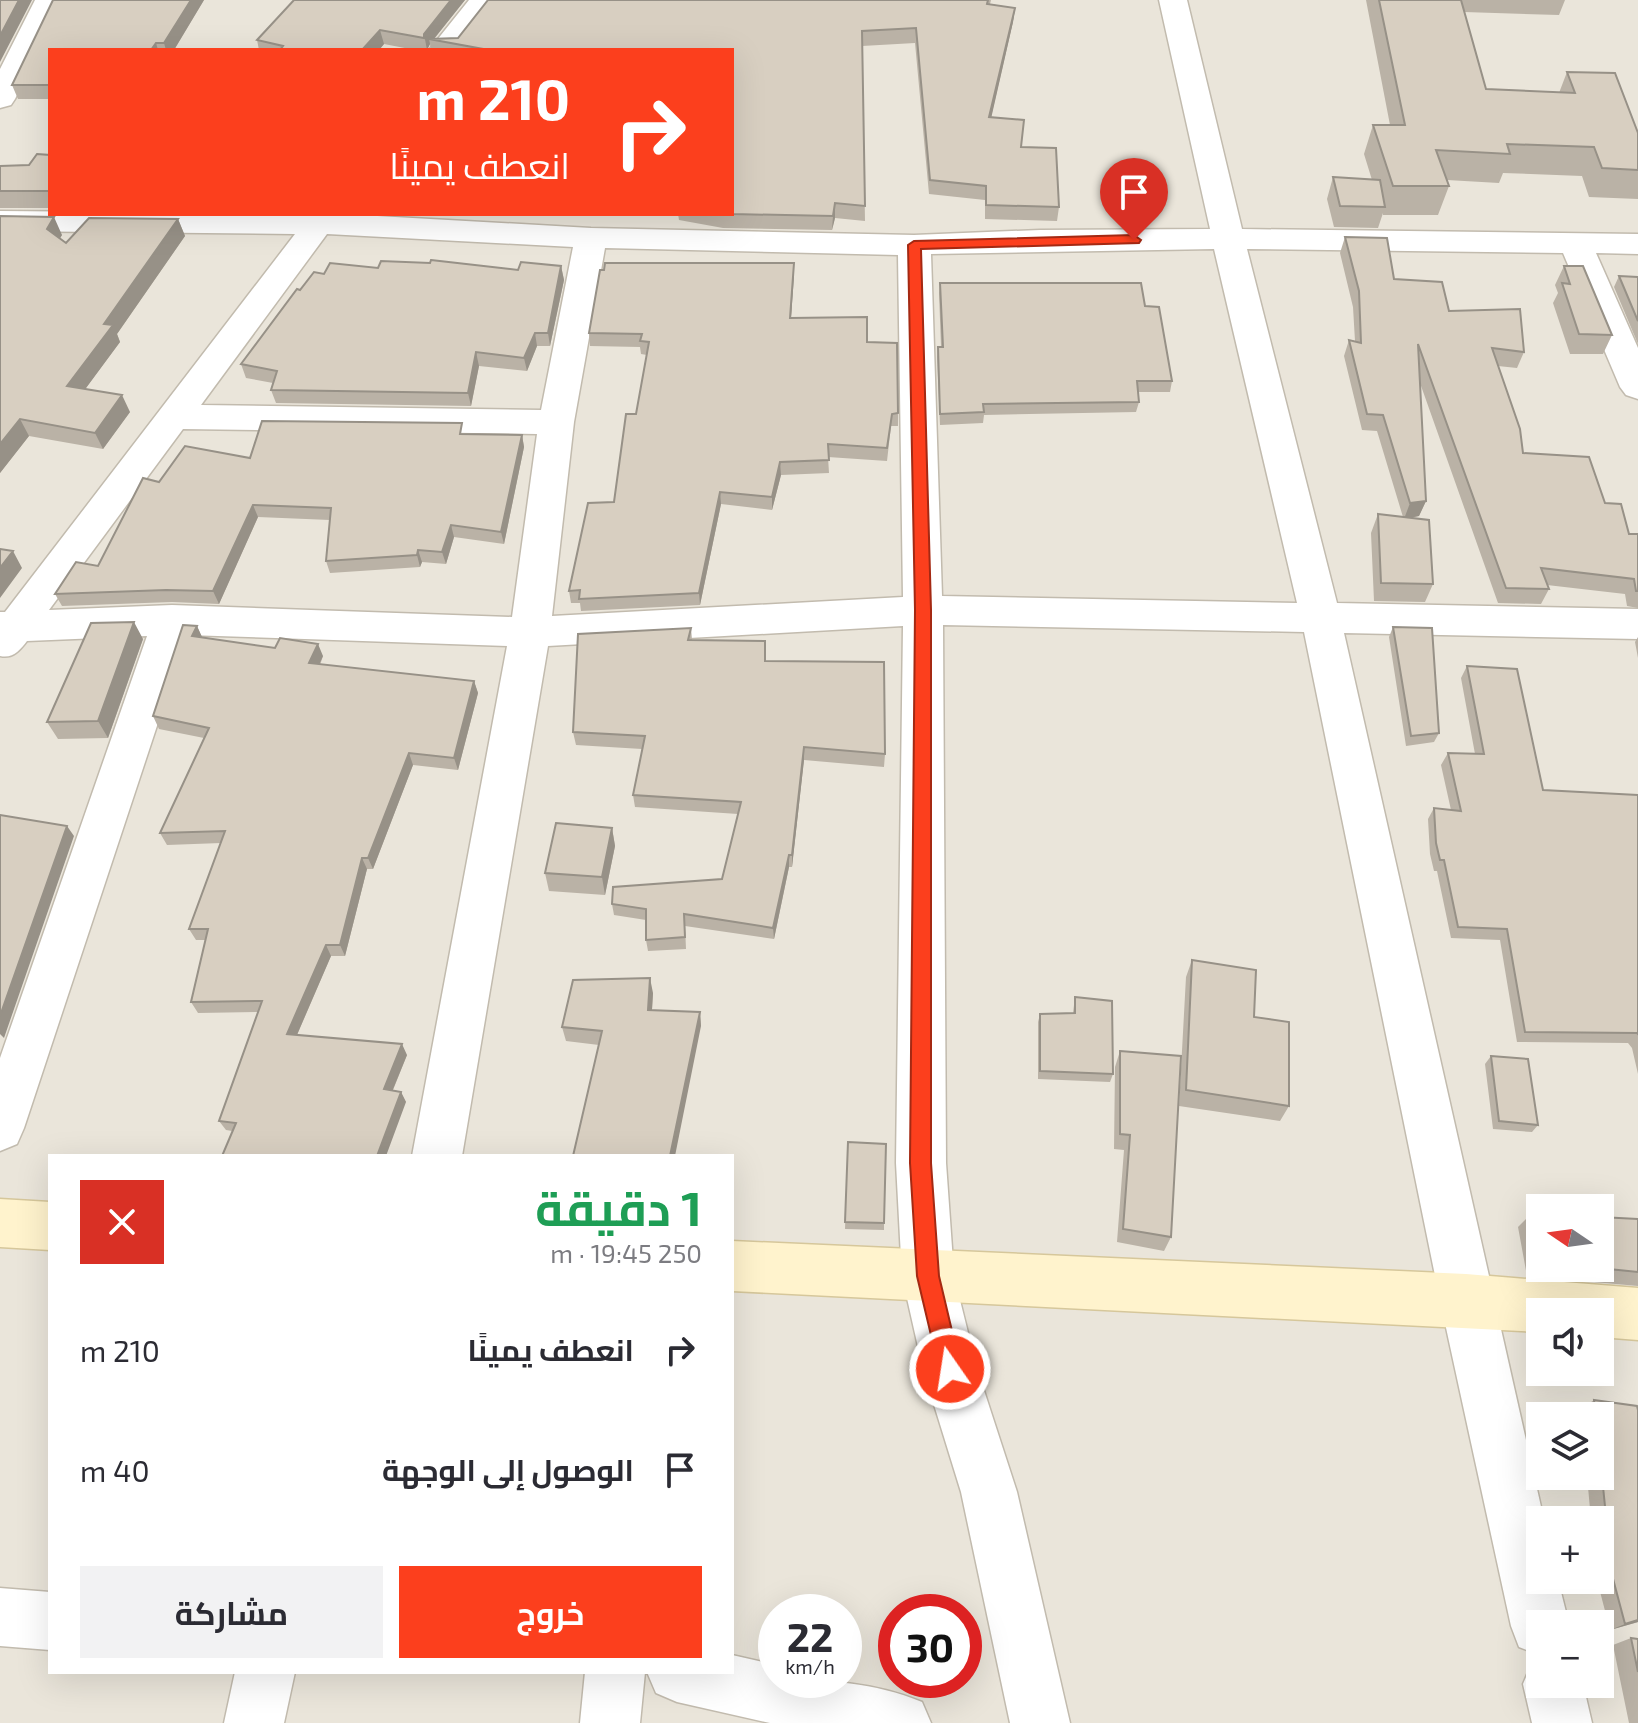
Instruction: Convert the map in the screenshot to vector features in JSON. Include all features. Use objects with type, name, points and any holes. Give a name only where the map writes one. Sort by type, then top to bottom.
[{"type":"main road","points":[[0,1223],[48,1226]]},
{"type":"main road","points":[[734,1266],[1466,1300],[1638,1314]]},
{"type":"street","points":[[13,81],[49,0]]},
{"type":"street","points":[[445,48],[484,0]]},
{"type":"street","points":[[1167,1],[1321,619],[1466,1300],[1536,1610]]},
{"type":"street","points":[[5,634],[323,219]]},
{"type":"street","points":[[0,221],[323,219],[591,238],[914,245],[1040,240],[1228,239],[1638,244]]},
{"type":"street","points":[[437,1154],[530,632],[556,422],[591,238]]},
{"type":"street","points":[[1575,244],[1638,387]]},
{"type":"street","points":[[914,245],[923,610],[921,1163],[928,1276],[950,1369],[989,1492],[1040,1723]]},
{"type":"street","points":[[174,417],[556,422]]},
{"type":"street","points":[[5,634],[172,620],[530,632],[923,610],[1638,624]]},
{"type":"street","points":[[0,1128],[172,620]]},
{"type":"street","points":[[0,1617],[48,1621]]},
{"type":"street","points":[[254,1723],[265,1674]]},
{"type":"street","points":[[610,1723],[615,1674]]},
{"type":"street","points":[[686,1674],[901,1723]]},
{"type":"street","points":[[1556,1698],[1562,1723]]},
{"type":"shaded area","points":[[0,0],[1638,0],[1638,1723],[0,1723]]},
{"type":"building","points":[[0,0],[19,0],[0,36]]},
{"type":"building","points":[[53,0],[191,0],[164,43],[156,43],[152,48],[48,48],[48,85],[12,85]]},
{"type":"building","points":[[294,0],[451,0],[424,38],[380,30],[364,48],[282,48],[283,46],[257,40]]},
{"type":"building","points":[[488,0],[988,0],[987,4],[1015,8],[989,117],[1024,120],[1021,147],[1056,148],[1059,207],[986,205],[986,186],[930,180],[916,28],[862,31],[865,206],[835,203],[833,216],[734,214],[734,48],[478,48],[429,39],[458,38]]},
{"type":"building","points":[[1379,0],[1461,0],[1486,89],[1575,93],[1567,72],[1615,73],[1638,133],[1638,170],[1602,168],[1594,147],[1507,144],[1510,154],[1436,150],[1449,186],[1393,186],[1373,125],[1405,125]]},
{"type":"building","points":[[37,154],[48,155],[48,191],[0,191],[0,166],[29,165]]},
{"type":"building","points":[[1333,177],[1380,180],[1385,207],[1340,206]]},
{"type":"building","points":[[0,216],[54,217],[47,229],[66,243],[89,218],[178,219],[104,324],[113,325],[67,386],[122,395],[95,433],[20,419],[0,444]]},
{"type":"building","points":[[1345,237],[1387,238],[1394,279],[1442,282],[1449,311],[1520,309],[1524,352],[1492,348],[1520,429],[1523,453],[1589,457],[1605,503],[1621,504],[1629,534],[1638,534],[1638,591],[1634,579],[1541,568],[1549,589],[1506,588],[1418,344],[1426,501],[1410,503],[1383,415],[1367,414],[1349,340],[1361,343],[1359,291]]},
{"type":"building","points":[[431,260],[518,270],[521,262],[561,266],[548,333],[535,333],[524,358],[476,352],[468,393],[271,390],[277,371],[241,364],[297,289],[300,290],[314,272],[324,274],[330,263],[378,268],[381,261],[430,263]]},
{"type":"building","points":[[605,263],[794,263],[790,318],[867,317],[867,342],[897,343],[898,413],[892,414],[887,448],[828,444],[829,460],[780,462],[772,497],[720,492],[699,593],[579,599],[580,590],[569,591],[588,503],[614,502],[626,414],[636,414],[649,342],[640,341],[642,334],[589,333],[600,270],[604,270]]},
{"type":"building","points":[[1564,266],[1583,266],[1612,335],[1579,334],[1562,283],[1570,284]]},
{"type":"building","points":[[1619,276],[1638,277],[1638,321]]},
{"type":"building","points":[[940,283],[1141,283],[1145,306],[1159,307],[1172,381],[1137,381],[1139,402],[983,404],[984,412],[940,414],[938,347],[943,347]]},
{"type":"building","points":[[262,421],[462,423],[460,434],[522,435],[501,532],[451,525],[442,552],[418,550],[417,555],[326,561],[331,508],[253,505],[213,591],[55,594],[76,562],[98,566],[143,478],[159,482],[185,446],[250,458]]},
{"type":"building","points":[[1378,514],[1429,520],[1433,584],[1381,583]]},
{"type":"building","points":[[0,549],[13,551],[0,568]]},
{"type":"building","points":[[134,622],[98,721],[47,722],[91,623]]},
{"type":"building","points":[[183,625],[197,626],[192,636],[275,648],[280,638],[318,644],[309,663],[474,681],[454,758],[409,753],[368,858],[362,858],[340,945],[326,945],[287,1034],[402,1044],[384,1089],[401,1092],[378,1154],[223,1154],[236,1123],[219,1121],[262,1001],[191,1002],[208,929],[189,929],[225,831],[160,833],[209,728],[153,716]]},
{"type":"building","points":[[1393,627],[1432,628],[1439,733],[1411,736]]},
{"type":"building","points":[[691,628],[688,640],[765,641],[765,661],[884,662],[885,754],[804,747],[792,855],[789,855],[773,928],[684,914],[685,937],[646,940],[646,909],[612,904],[613,887],[722,879],[741,802],[633,795],[645,736],[573,732],[578,634]]},
{"type":"building","points":[[1467,666],[1517,669],[1543,790],[1638,795],[1638,1034],[1525,1032],[1507,929],[1458,927],[1444,860],[1440,860],[1436,843],[1434,808],[1461,811],[1448,753],[1484,754]]},
{"type":"building","points":[[0,815],[67,826],[0,1016]]},
{"type":"building","points":[[556,823],[612,828],[602,877],[545,873]]},
{"type":"building","points":[[1192,960],[1256,970],[1254,1017],[1289,1022],[1289,1106],[1186,1090]]},
{"type":"building","points":[[650,978],[648,1010],[700,1012],[670,1154],[573,1154],[602,1031],[562,1027],[573,980]]},
{"type":"building","points":[[1075,997],[1112,1001],[1113,1074],[1040,1071],[1040,1014],[1075,1013]]},
{"type":"building","points":[[1120,1051],[1181,1056],[1171,1237],[1123,1229],[1130,1135],[1120,1134]]},
{"type":"building","points":[[1491,1056],[1528,1059],[1538,1125],[1499,1121]]},
{"type":"building","points":[[848,1142],[886,1144],[884,1223],[845,1222]]},
{"type":"building","points":[[1614,1218],[1638,1219],[1638,1272],[1614,1270]]},
{"type":"building","points":[[1614,1403],[1637,1406],[1638,1620],[1625,1624],[1614,1583],[1614,1506],[1605,1506],[1603,1490],[1614,1490]]},
{"type":"building","points":[[1631,1638],[1638,1639],[1638,1672]]},
{"type":"route","points":[[950,1369],[928,1276],[921,1163],[923,610],[914,245],[1134,240]]}]
